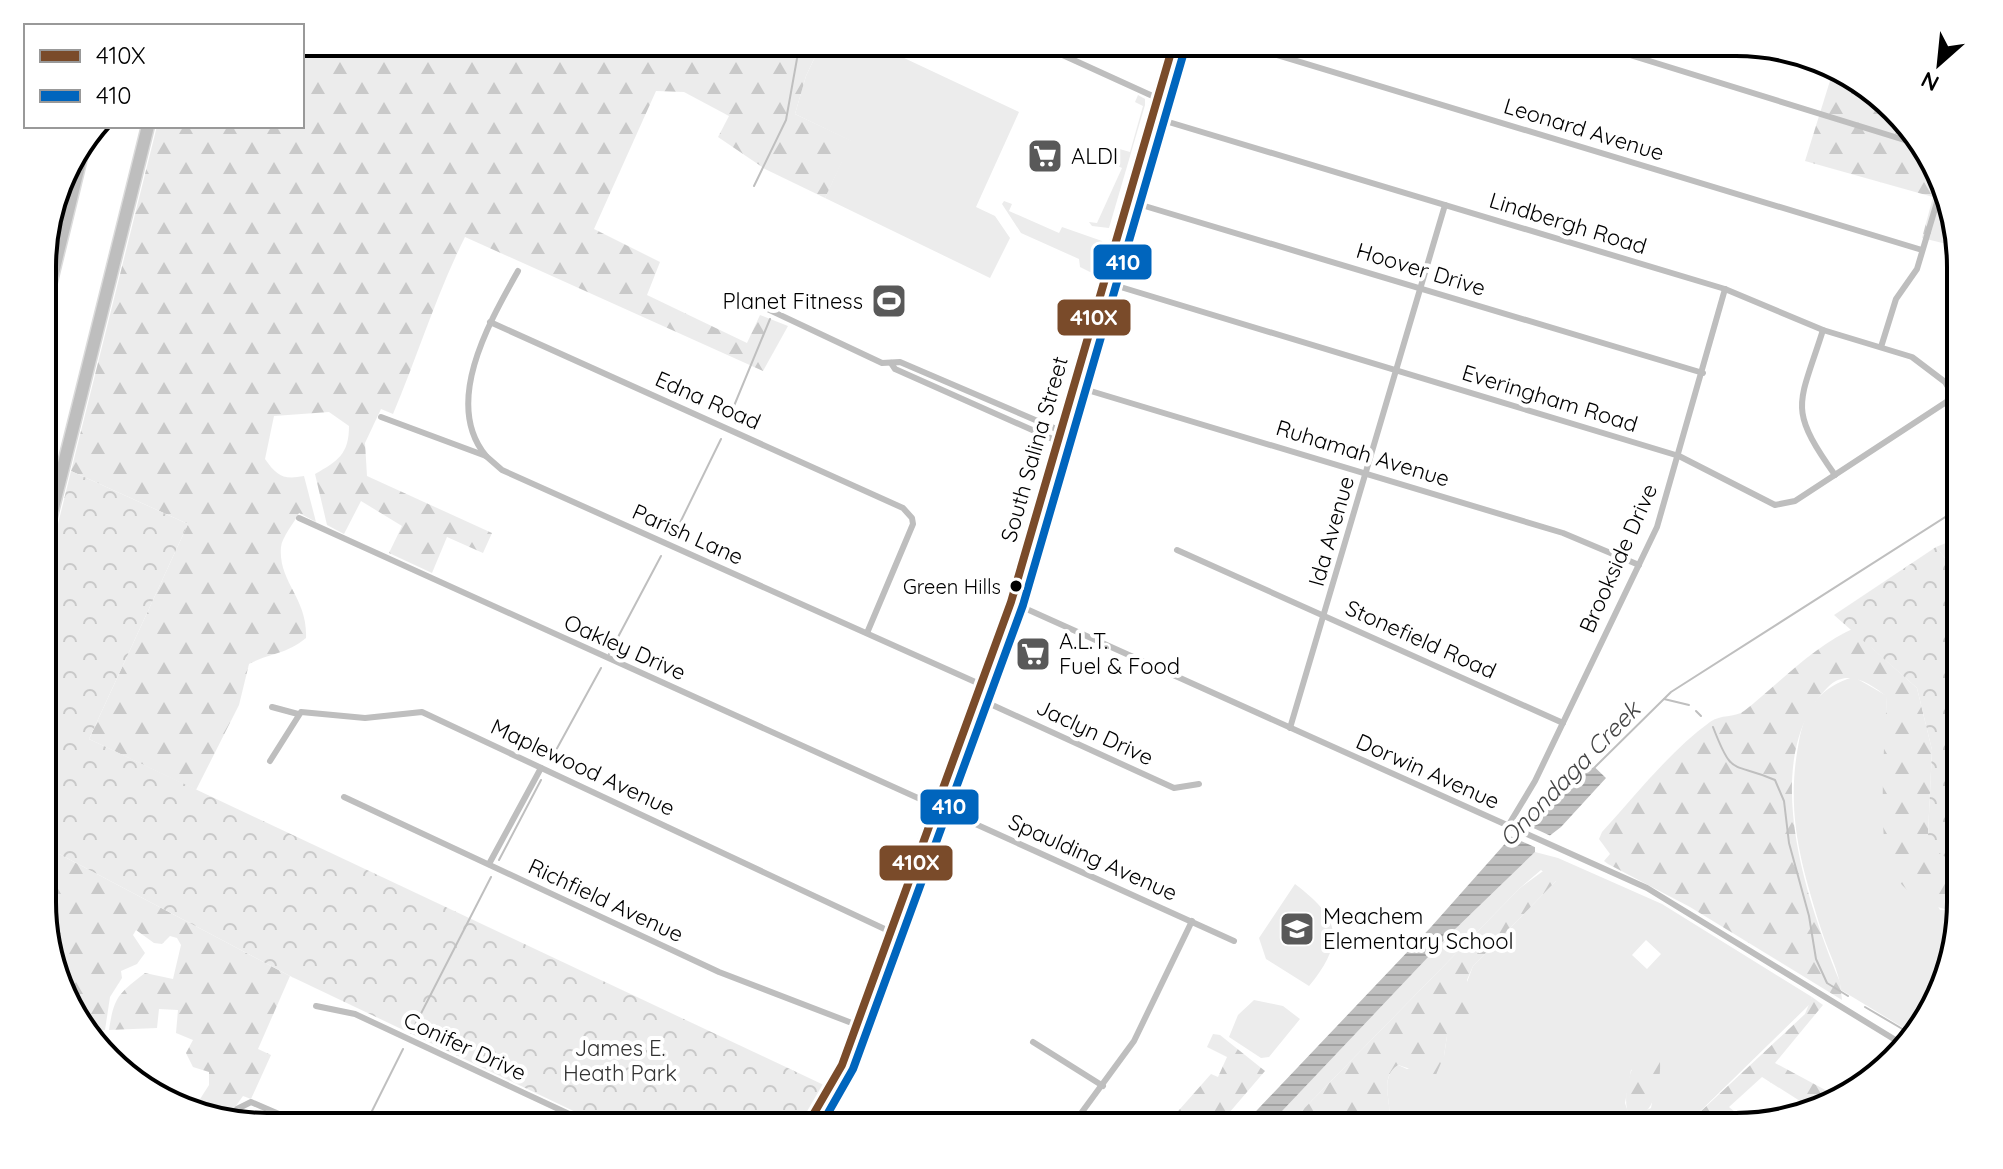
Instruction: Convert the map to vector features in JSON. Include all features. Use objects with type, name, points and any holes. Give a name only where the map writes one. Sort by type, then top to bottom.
[{"type":"highway","points":[[56,496],[148,128]]},
{"type":"highway","points":[[57,258],[76,179]]},
{"type":"main road","name":"South Salina Street","points":[[815,1113],[834,1083],[857,1025],[1011,602],[1170,56]]},
{"type":"street","points":[[1065,56],[1157,98]]},
{"type":"street","name":"Leonard Avenue","points":[[1280,56],[1922,250]]},
{"type":"street","points":[[1633,56],[1903,140]]},
{"type":"street","name":"Lindbergh Road","points":[[1152,117],[1725,289],[1823,330],[1881,347],[1929,367],[1947,384]]},
{"type":"street","name":"Hoover Drive","points":[[1128,201],[1703,373]]},
{"type":"street","points":[[1881,347],[1896,299],[1917,269],[1937,202]]},
{"type":"street","name":"Ida Avenue","points":[[1290,728],[1445,205]]},
{"type":"street","points":[[486,456],[470,427],[471,381],[490,322],[518,271]]},
{"type":"street","name":"Everingham Road","points":[[1104,282],[1679,456],[1775,505],[1795,501],[1947,402]]},
{"type":"street","name":"Brookside Drive","points":[[1508,826],[1535,781],[1657,527],[1725,289]]},
{"type":"street","points":[[763,307],[882,363],[900,362],[1059,436]]},
{"type":"street","name":"Edna Road","points":[[490,322],[884,498],[910,515],[913,524],[867,633]]},
{"type":"street","points":[[1823,330],[1800,412],[1815,446],[1835,475]]},
{"type":"street","name":"Ruhamah Avenue","points":[[1074,386],[1563,533],[1639,565]]},
{"type":"street","name":"Parish Lane","points":[[381,417],[486,456],[502,470],[982,685]]},
{"type":"street","name":"Oakley Drive","points":[[299,518],[937,807]]},
{"type":"street","name":"Stonefield Road","points":[[1177,550],[1563,723]]},
{"type":"street","name":"Dorwin Avenue","points":[[1011,602],[1647,888],[1895,1040]]},
{"type":"street","name":"Jaclyn Drive","points":[[977,698],[1174,788],[1199,784]]},
{"type":"street","name":"Maplewood Avenue","points":[[272,707],[298,714],[365,718],[422,712],[891,932]]},
{"type":"street","points":[[270,761],[298,714]]},
{"type":"street","points":[[489,864],[541,768]]},
{"type":"street","name":"Richfield Avenue","points":[[344,797],[765,993],[857,1025]]},
{"type":"street","name":"Spaulding Avenue","points":[[937,807],[1234,941]]},
{"type":"street","points":[[1082,1113],[1134,1041],[1192,921]]},
{"type":"street","name":"Conifer Drive","points":[[316,1006],[355,1014],[567,1113]]},
{"type":"street","points":[[1033,1042],[1103,1086]]},
{"type":"street","points":[[237,1111],[245,1103],[260,1105],[278,1113]]},
{"type":"green space","points":[[304,56],[815,56],[795,114],[852,141],[825,198],[765,169],[718,137],[729,116],[684,92],[656,91],[594,229],[660,262],[647,295],[747,343],[760,315],[788,326],[763,371],[465,237],[393,414],[381,409],[365,443],[367,476],[492,533],[483,553],[447,537],[432,573],[389,553],[402,526],[361,501],[344,534],[327,525],[315,474],[341,456],[347,443],[349,426],[329,412],[274,416],[265,459],[281,475],[304,476],[316,522],[299,513],[281,547],[284,570],[303,612],[306,638],[291,648],[249,664],[239,705],[196,790],[89,739],[188,524],[71,471],[157,128],[304,128]]},
{"type":"green space","points":[[815,56],[900,56],[1019,112],[976,207],[995,216],[1010,238],[990,278],[825,198],[851,141],[795,114]]},
{"type":"green space","points":[[1831,79],[1885,118],[1911,150],[1936,199],[1946,244],[1922,238],[1933,197],[1805,161]]},
{"type":"green space","points":[[1138,95],[1145,99],[1145,105],[1109,228],[1092,226],[1089,222],[1097,223],[1122,168],[1116,165],[1119,157],[1114,154],[1116,148],[1130,152],[1143,106],[1135,102]]},
{"type":"green space","points":[[1004,201],[1012,204],[1009,211],[1059,233],[1062,227],[1102,241],[1104,245],[1096,275],[1080,267],[1079,259],[1021,233],[1002,204]]},
{"type":"green space","name":"James E. Heath Park","points":[[71,471],[188,524],[89,739],[826,1086],[809,1113],[578,1113],[290,976],[56,852],[56,532]]},
{"type":"green space","points":[[1947,543],[1947,561],[1936,547]]},
{"type":"green space","points":[[1936,547],[1947,561],[1947,858],[1938,852],[1928,835],[1932,750],[1917,688],[1834,615]]},
{"type":"green space","points":[[1857,627],[1872,648],[1917,688],[1932,750],[1928,835],[1947,854],[1947,909],[1920,899],[1896,878],[1886,855],[1884,835],[1887,697],[1858,680],[1835,681],[1807,717],[1795,752],[1792,790],[1795,831],[1803,872],[1840,982],[1842,1000],[1690,907],[1608,864],[1604,861],[1610,854],[1599,839],[1653,774],[1695,734],[1714,720],[1744,711],[1812,654]]},
{"type":"green space","points":[[1854,677],[1887,696],[1883,802],[1940,910],[1947,910],[1940,956],[1931,982],[1904,1028],[1841,990],[1797,838],[1795,767],[1805,718],[1816,700],[1842,681]]},
{"type":"green space","points":[[56,852],[290,976],[258,1049],[271,1055],[251,1099],[243,1096],[233,1110],[199,1101],[209,1085],[209,1072],[193,1067],[186,1053],[193,1040],[176,1033],[178,1010],[159,1009],[157,1028],[109,1030],[115,1003],[136,980],[145,973],[173,979],[181,945],[177,938],[170,936],[162,944],[154,943],[136,930],[133,935],[145,953],[137,964],[121,971],[122,978],[110,997],[105,1030],[100,1030],[92,1019],[67,970],[58,929]]},
{"type":"green space","points":[[1535,852],[1558,858],[1662,904],[1812,997],[1810,1004],[1698,1113],[1640,1113],[1651,1108],[1659,1062],[1631,1070],[1625,1103],[1628,1113],[1389,1113],[1387,1086],[1392,1071],[1398,1065],[1407,1069],[1444,1056],[1447,1036],[1473,966],[1556,881],[1541,870],[1300,1113],[1280,1113],[1449,935]],"holes":[[[1646,940],[1661,954],[1647,969],[1632,955]]]},
{"type":"green space","points":[[1550,866],[1561,873],[1473,966],[1467,980],[1472,1013],[1447,1036],[1444,1056],[1435,1077],[1398,1065],[1388,1078],[1389,1113],[1300,1113],[1520,888]]},
{"type":"green space","points":[[1295,884],[1321,908],[1333,931],[1329,956],[1309,986],[1266,959],[1259,938]]},
{"type":"green space","points":[[1812,997],[1823,1005],[1775,1063],[1828,1091],[1802,1102],[1762,1077],[1729,1107],[1736,1113],[1699,1113],[1805,1014]]},
{"type":"green space","points":[[1254,1000],[1283,1006],[1300,1019],[1269,1057],[1261,1058],[1229,1037],[1238,1015]]},
{"type":"green space","points":[[1213,1034],[1220,1035],[1265,1071],[1229,1113],[1176,1113],[1211,1074],[1218,1077],[1227,1057],[1207,1047]]},
{"type":"green space","points":[[1650,1055],[1660,1062],[1659,1078],[1656,1094],[1648,1109],[1644,1113],[1628,1113],[1626,1097],[1629,1080],[1638,1059]]},
{"type":"water","points":[[1583,756],[1606,778],[1561,827],[1535,847],[1535,852],[1449,935],[1280,1113],[1254,1113],[1431,927]]},
{"type":"pier","points":[[1520,822],[1551,836],[1539,849],[1508,835]]},
{"type":"waterway","points":[[754,186],[786,120],[797,56]]},
{"type":"waterway","points":[[729,418],[770,319]]},
{"type":"waterway","points":[[674,535],[721,439]]},
{"type":"waterway","name":"Onondaga Creek","points":[[1595,767],[1671,692],[1947,516]]},
{"type":"waterway","points":[[609,654],[661,556]]},
{"type":"waterway","points":[[549,763],[601,668]]},
{"type":"waterway","points":[[1664,699],[1689,705]]},
{"type":"waterway","points":[[1696,711],[1701,716]]},
{"type":"waterway","points":[[1713,727],[1730,762],[1775,780],[1784,801],[1789,843],[1809,916],[1816,959],[1827,983],[1848,996]]},
{"type":"waterway","points":[[499,860],[541,780]]},
{"type":"waterway","points":[[411,1033],[491,877]]},
{"type":"waterway","points":[[1865,1007],[1903,1030]]},
{"type":"waterway","points":[[371,1113],[403,1049]]},
{"type":"transit line","name":"410X","points":[[814,1113],[842,1065],[1011,602],[1170,56]]},
{"type":"transit line","name":"410","points":[[828,1113],[853,1069],[1023,605],[1183,56]]},
{"type":"place","name":"ALDI","points":[[1045,156]]},
{"type":"place","name":"Planet Fitness","points":[[889,301]]},
{"type":"place","name":"Green Hills","points":[[1016,586]]},
{"type":"place","name":"A.L.T. Fuel & Food","points":[[1033,654]]},
{"type":"place","name":"Meachem Elementary School","points":[[1297,929]]}]
